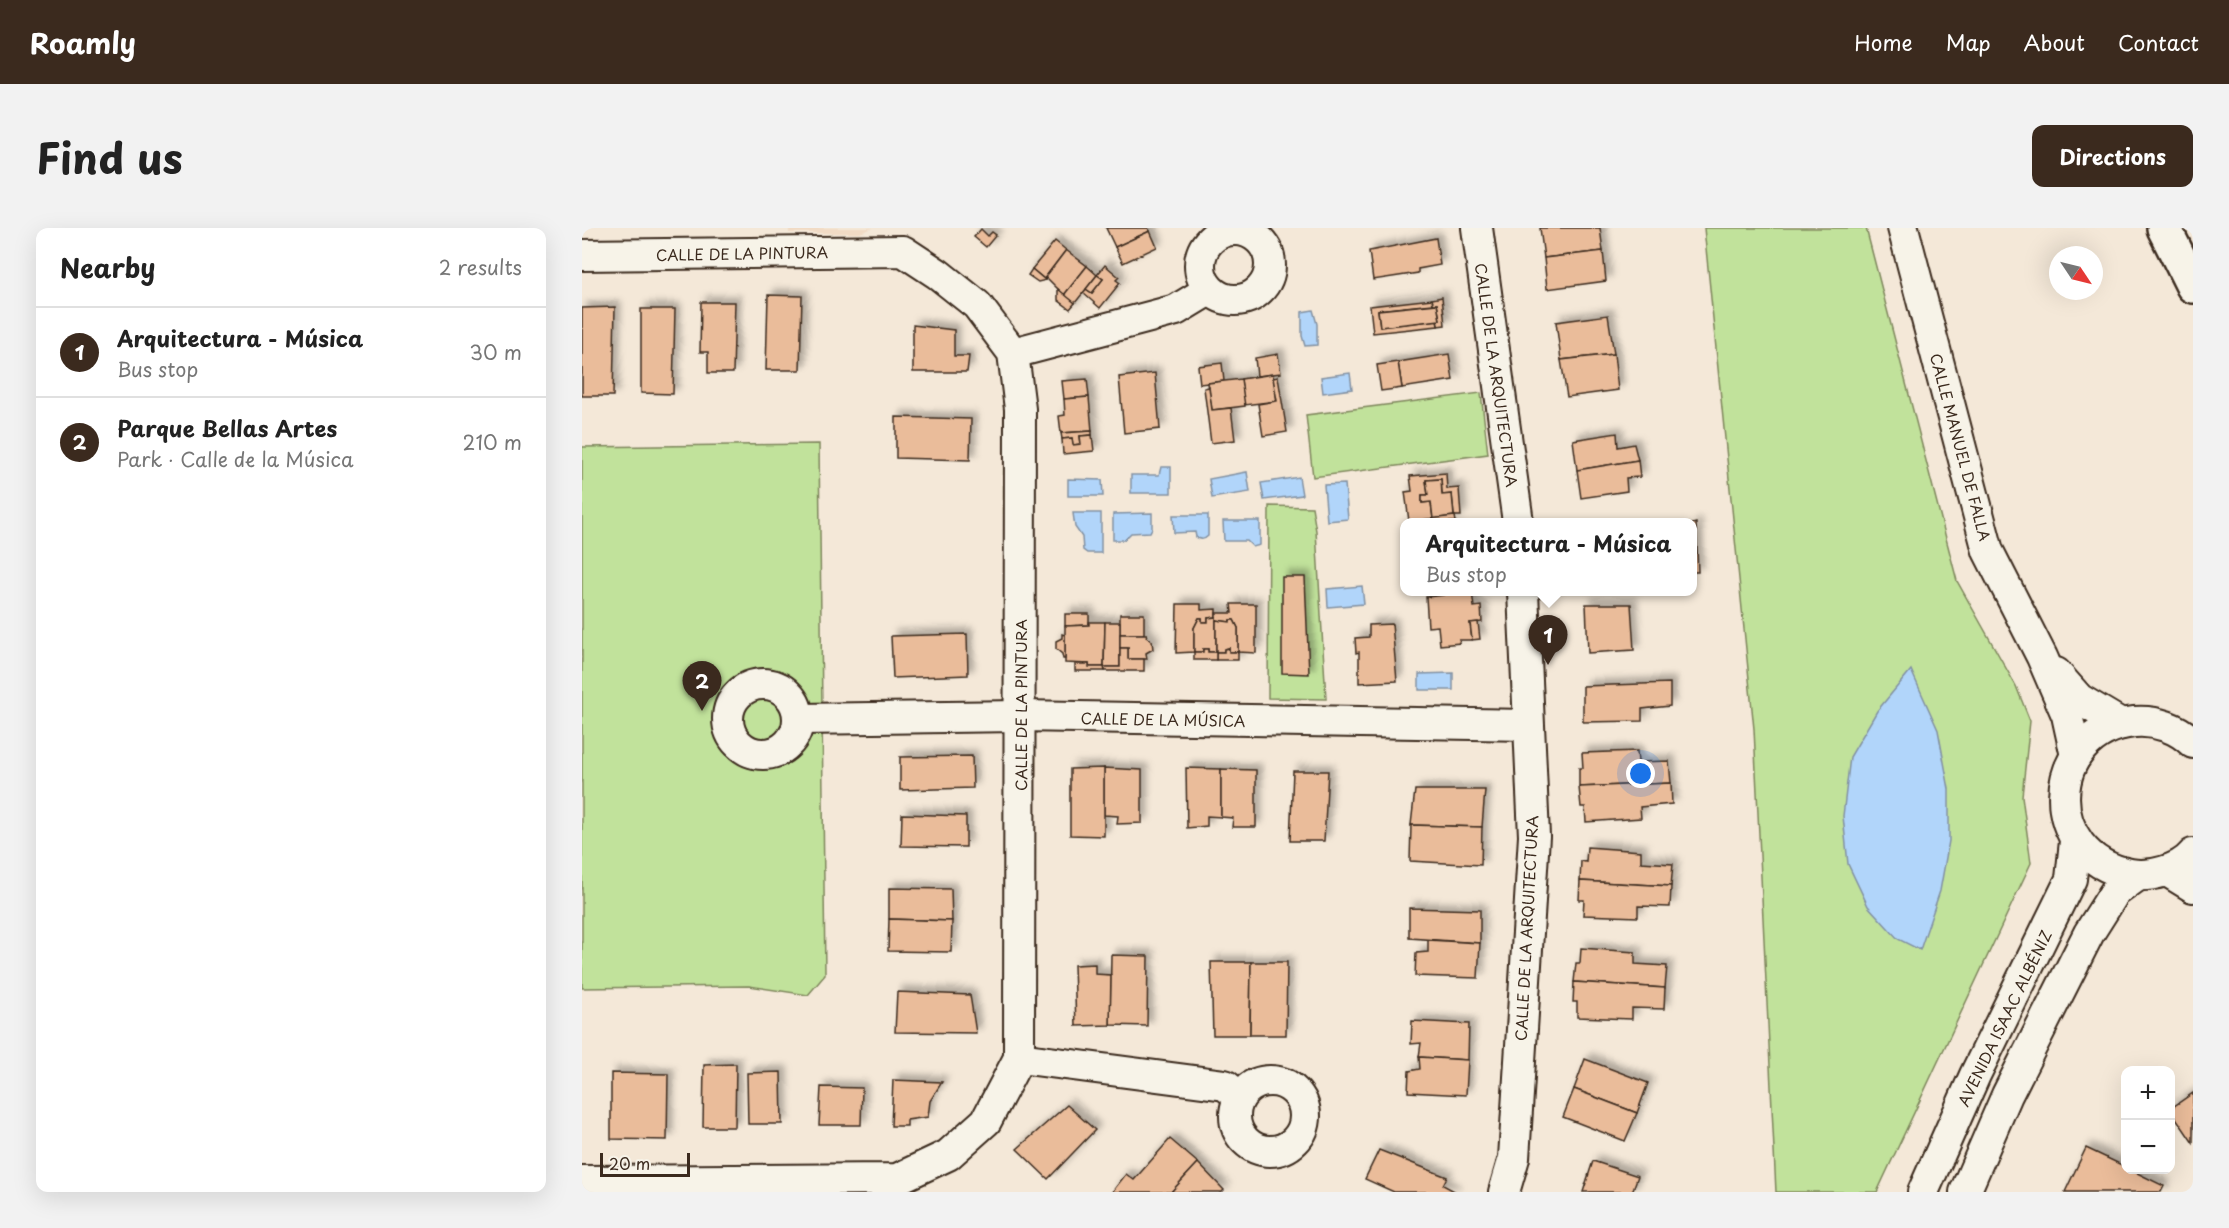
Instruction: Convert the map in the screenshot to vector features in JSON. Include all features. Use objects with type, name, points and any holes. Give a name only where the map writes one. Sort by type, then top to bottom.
[{"type":"highway","points":[[2164,228],[2193,286]]},
{"type":"street","name":"CALLE DE LA ARQUITECTURA","points":[[1477,228],[1517,518]]},
{"type":"street","name":"CALLE MANUEL DE FALLA","points":[[1903,228],[1988,551],[2042,657],[2067,715],[2076,756]]},
{"type":"street","name":"CALLE DE LA PINTURA","points":[[582,255],[904,240],[938,274],[977,305],[1013,353],[1020,409],[1018,1058],[986,1121],[948,1155],[897,1185],[582,1181]]},
{"type":"street","points":[[1013,353],[1176,310],[1209,290]]},
{"type":"street","name":"CALLE DE LA ARQUITECTURA","points":[[1504,1192],[1514,1158],[1534,836],[1523,596]]},
{"type":"street","name":"CALLE MANUEL DE FALLA","points":[[2042,657],[2079,699],[2121,724]]},
{"type":"street","name":"CALLE DE LA MÚSICA","points":[[799,719],[1020,716],[1528,725]]},
{"type":"street","points":[[2193,743],[2186,736],[2166,726],[2144,721],[2121,724],[2104,730],[2088,741],[2076,756],[2064,783],[2064,813],[2075,841],[2092,859],[2113,871],[2137,876],[2167,871],[2193,854]]},
{"type":"street","name":"AVENIDA ISAAC ALBÉNIZ","points":[[1923,1192],[1975,1075],[2071,879],[2075,841]]},
{"type":"street","points":[[2167,871],[2193,887]]},
{"type":"street","points":[[1965,1192],[2007,1095],[2089,933],[2115,892],[2137,876]]},
{"type":"street","points":[[1018,1058],[1225,1085],[1240,1097]]},
{"type":"shaded area","points":[[789,228],[873,228],[860,233],[789,233]]},
{"type":"green space","points":[[1704,228],[1866,228],[1957,581],[2016,686],[2030,721],[2022,796],[2031,863],[1877,1192],[1776,1192],[1754,729]]},
{"type":"green space","points":[[1481,393],[1488,454],[1313,477],[1306,415]]},
{"type":"green space","points":[[819,444],[825,975],[808,995],[749,986],[582,988],[582,447]]},
{"type":"green space","points":[[1269,506],[1312,507],[1316,531],[1326,699],[1268,698]]},
{"type":"water","points":[[1313,310],[1317,324],[1317,345],[1305,346],[1302,336],[1302,312]]},
{"type":"water","points":[[1350,373],[1352,389],[1323,393],[1321,377]]},
{"type":"water","points":[[1161,467],[1171,467],[1171,493],[1131,493],[1131,475],[1159,475]]},
{"type":"water","points":[[1247,472],[1250,492],[1212,498],[1209,479]]},
{"type":"water","points":[[1299,477],[1302,495],[1264,500],[1261,483]]},
{"type":"water","points":[[1068,479],[1102,480],[1103,496],[1068,496]]},
{"type":"water","points":[[1345,484],[1348,519],[1327,521],[1324,485]]},
{"type":"water","points":[[1073,513],[1101,513],[1101,553],[1087,553],[1083,550],[1082,537],[1075,527]]},
{"type":"water","points":[[1152,513],[1150,532],[1131,533],[1124,540],[1113,540],[1113,514]]},
{"type":"water","points":[[1173,515],[1208,515],[1208,536],[1201,539],[1196,537],[1195,532],[1174,533]]},
{"type":"water","points":[[1223,521],[1260,521],[1260,545],[1253,547],[1247,541],[1224,541]]},
{"type":"water","points":[[1362,586],[1364,604],[1328,607],[1327,589]]},
{"type":"water","points":[[1911,670],[1938,730],[1949,789],[1949,841],[1940,891],[1920,950],[1898,939],[1868,906],[1848,864],[1843,816],[1850,757],[1877,711]]},
{"type":"water","points":[[1453,673],[1453,690],[1419,690],[1419,674]]},
{"type":"building","points":[[1106,228],[1148,228],[1150,231],[1115,247]]},
{"type":"building","points":[[1540,228],[1600,228],[1603,251],[1544,258]]},
{"type":"building","points":[[981,229],[988,236],[992,232],[996,235],[986,247],[974,237]]},
{"type":"building","points":[[1150,231],[1157,247],[1123,263],[1115,247]]},
{"type":"building","points":[[1436,238],[1440,265],[1418,269],[1418,273],[1373,280],[1369,251]]},
{"type":"building","points":[[1055,241],[1066,250],[1044,279],[1032,269]]},
{"type":"building","points":[[1066,250],[1087,266],[1064,295],[1047,278],[1044,279]]},
{"type":"building","points":[[1603,251],[1606,281],[1547,289],[1544,258]]},
{"type":"building","points":[[1105,265],[1119,277],[1116,280],[1120,283],[1100,308],[1083,293],[1086,289],[1092,293],[1103,279],[1097,275]]},
{"type":"building","points":[[1087,266],[1097,275],[1075,303],[1064,295]]},
{"type":"building","points":[[1032,269],[1046,280],[1038,282],[1028,275]]},
{"type":"building","points":[[1097,275],[1103,279],[1092,293],[1086,289]]},
{"type":"building","points":[[1058,289],[1075,303],[1070,309],[1058,300]]},
{"type":"building","points":[[768,295],[802,296],[800,370],[766,370]]},
{"type":"building","points":[[1442,297],[1445,325],[1438,326],[1437,320],[1440,320],[1437,304],[1433,304],[1432,299]]},
{"type":"building","points":[[1432,299],[1433,304],[1378,310],[1380,327],[1437,320],[1438,326],[1373,333],[1370,306]]},
{"type":"building","points":[[701,302],[735,302],[733,373],[708,373],[708,352],[700,352]]},
{"type":"building","points":[[1437,304],[1440,320],[1380,327],[1378,310]]},
{"type":"building","points":[[615,307],[613,396],[582,396],[582,308]]},
{"type":"building","points":[[641,309],[675,309],[673,394],[641,393]]},
{"type":"building","points":[[1608,315],[1614,354],[1561,360],[1556,322]]},
{"type":"building","points":[[913,325],[954,330],[954,356],[969,356],[967,372],[913,372]]},
{"type":"building","points":[[1278,354],[1281,373],[1257,376],[1255,358]]},
{"type":"building","points":[[1449,354],[1453,380],[1402,388],[1398,362]]},
{"type":"building","points":[[1614,354],[1618,390],[1567,397],[1561,360]]},
{"type":"building","points":[[1398,362],[1402,388],[1381,391],[1377,365]]},
{"type":"building","points":[[1222,363],[1224,381],[1200,384],[1198,366]]},
{"type":"building","points":[[1155,373],[1160,429],[1124,433],[1119,377]]},
{"type":"building","points":[[1273,374],[1277,401],[1244,405],[1241,379]]},
{"type":"building","points":[[1278,377],[1287,432],[1263,436],[1258,404],[1277,401],[1273,378]]},
{"type":"building","points":[[1087,379],[1089,397],[1064,399],[1062,381]]},
{"type":"building","points":[[1241,379],[1245,406],[1212,410],[1208,383]]},
{"type":"building","points":[[1209,387],[1212,410],[1231,408],[1235,440],[1211,443],[1204,388]]},
{"type":"building","points":[[1089,397],[1092,431],[1061,433],[1059,416],[1065,415],[1064,399]]},
{"type":"building","points":[[896,417],[971,419],[970,460],[896,458]]},
{"type":"building","points":[[1092,431],[1092,435],[1080,436],[1081,444],[1073,445],[1072,438],[1062,439],[1061,433]]},
{"type":"building","points":[[1617,433],[1618,447],[1634,444],[1638,460],[1577,470],[1573,440]]},
{"type":"building","points":[[1092,435],[1094,451],[1063,454],[1062,439],[1072,438],[1073,445],[1081,444],[1080,436]]},
{"type":"building","points":[[1638,460],[1640,477],[1626,478],[1627,491],[1581,498],[1577,470]]},
{"type":"building","points":[[1446,473],[1447,489],[1459,488],[1461,516],[1454,516],[1452,494],[1442,495],[1441,479],[1426,480],[1428,495],[1422,495],[1422,503],[1431,502],[1433,518],[1409,518],[1405,492],[1412,491],[1410,476]]},
{"type":"building","points":[[1441,479],[1442,495],[1452,494],[1454,516],[1433,518],[1431,502],[1422,503],[1422,495],[1428,495],[1426,480]]},
{"type":"building","points":[[1282,577],[1305,577],[1309,674],[1282,673]]},
{"type":"building","points":[[1473,596],[1474,607],[1481,606],[1482,622],[1470,623],[1472,640],[1459,640],[1460,643],[1440,645],[1438,626],[1428,627],[1426,597]]},
{"type":"building","points":[[1177,604],[1201,604],[1201,610],[1216,609],[1216,617],[1208,618],[1208,622],[1202,622],[1202,618],[1199,618],[1194,628],[1194,652],[1176,653]]},
{"type":"building","points":[[1231,604],[1256,604],[1256,653],[1238,652],[1238,628],[1234,620],[1230,622],[1216,620],[1216,613],[1232,613]]},
{"type":"building","points":[[1586,604],[1631,604],[1634,650],[1588,653]]},
{"type":"building","points":[[1065,614],[1089,614],[1089,625],[1065,626]]},
{"type":"building","points":[[1120,614],[1144,614],[1144,634],[1120,634]]},
{"type":"building","points":[[1216,617],[1216,652],[1203,649],[1203,652],[1194,652],[1194,628],[1199,618],[1202,618],[1202,622],[1208,622],[1208,618]]},
{"type":"building","points":[[1216,620],[1230,622],[1234,620],[1238,628],[1238,652],[1229,652],[1229,648],[1224,649],[1224,652],[1216,652]]},
{"type":"building","points":[[1089,622],[1105,622],[1104,667],[1065,663],[1065,626],[1089,625]]},
{"type":"building","points":[[1105,622],[1120,622],[1120,667],[1104,667]]},
{"type":"building","points":[[1478,622],[1480,639],[1472,640],[1470,623]]},
{"type":"building","points":[[1392,624],[1397,681],[1359,683],[1359,652],[1356,653],[1355,638],[1369,637],[1369,625]]},
{"type":"building","points":[[967,634],[968,675],[893,678],[891,636]]},
{"type":"building","points":[[1062,634],[1065,635],[1065,659],[1056,649],[1056,641],[1062,638]]},
{"type":"building","points":[[1120,634],[1147,634],[1146,637],[1152,641],[1153,649],[1146,653],[1147,659],[1128,659],[1128,648],[1120,648]]},
{"type":"building","points":[[1120,648],[1128,648],[1128,659],[1144,659],[1144,671],[1105,671],[1104,667],[1120,667]]},
{"type":"building","points":[[1229,648],[1229,652],[1238,652],[1238,660],[1216,660],[1216,652],[1224,652],[1224,649]]},
{"type":"building","points":[[1203,649],[1216,652],[1216,660],[1194,660],[1194,652],[1203,652]]},
{"type":"building","points":[[1075,664],[1104,667],[1105,671],[1075,671]]},
{"type":"building","points":[[1670,683],[1670,706],[1642,709],[1642,721],[1583,722],[1583,686]]},
{"type":"building","points":[[1637,751],[1638,762],[1669,761],[1671,783],[1579,787],[1579,768],[1583,768],[1582,753]]},
{"type":"building","points":[[972,756],[973,788],[900,790],[900,757]]},
{"type":"building","points":[[1104,768],[1142,770],[1142,823],[1117,824],[1118,816],[1104,815]]},
{"type":"building","points":[[1104,768],[1104,836],[1070,835],[1070,769]]},
{"type":"building","points":[[1186,768],[1221,769],[1221,817],[1207,816],[1207,826],[1187,828]]},
{"type":"building","points":[[1221,769],[1256,770],[1256,827],[1232,827],[1233,818],[1221,817]]},
{"type":"building","points":[[1293,771],[1328,771],[1324,841],[1290,841]]},
{"type":"building","points":[[1671,783],[1672,804],[1640,807],[1641,818],[1586,822],[1585,807],[1581,807],[1579,787]]},
{"type":"building","points":[[1415,790],[1485,790],[1482,827],[1411,825]]},
{"type":"building","points":[[902,814],[966,816],[966,847],[901,846]]},
{"type":"building","points":[[1411,825],[1482,827],[1481,865],[1410,861]]},
{"type":"building","points":[[1587,847],[1641,851],[1641,862],[1673,864],[1671,886],[1580,881],[1581,861],[1586,862]]},
{"type":"building","points":[[1580,881],[1671,886],[1670,907],[1638,906],[1638,917],[1583,915],[1584,900],[1579,900]]},
{"type":"building","points":[[889,888],[951,889],[952,921],[889,919]]},
{"type":"building","points":[[1409,908],[1480,910],[1480,943],[1409,938]]},
{"type":"building","points":[[889,919],[952,921],[951,952],[888,951]]},
{"type":"building","points":[[1428,940],[1480,943],[1478,978],[1415,976],[1416,953],[1428,952]]},
{"type":"building","points":[[1581,948],[1635,952],[1635,964],[1667,966],[1665,988],[1574,982],[1576,963],[1580,963]]},
{"type":"building","points":[[1111,955],[1148,956],[1147,1026],[1110,1025]]},
{"type":"building","points":[[1211,962],[1251,962],[1250,1035],[1213,1035]]},
{"type":"building","points":[[1251,962],[1287,962],[1286,1035],[1250,1035]]},
{"type":"building","points":[[1095,964],[1095,974],[1111,975],[1110,1025],[1076,1026],[1074,965]]},
{"type":"building","points":[[1574,982],[1665,988],[1664,1009],[1632,1008],[1632,1019],[1577,1017],[1577,1002],[1573,1002]]},
{"type":"building","points":[[897,992],[970,995],[976,1033],[895,1032]]},
{"type":"building","points":[[1412,1021],[1469,1024],[1468,1060],[1419,1057],[1421,1043],[1411,1044]]},
{"type":"building","points":[[1419,1057],[1468,1060],[1466,1095],[1408,1092],[1409,1071],[1420,1069]]},
{"type":"building","points":[[1585,1059],[1648,1083],[1637,1113],[1574,1089]]},
{"type":"building","points":[[736,1064],[735,1127],[703,1127],[704,1065]]},
{"type":"building","points":[[781,1072],[782,1124],[748,1124],[747,1073]]},
{"type":"building","points":[[611,1073],[668,1074],[667,1140],[611,1139]]},
{"type":"building","points":[[893,1080],[942,1082],[930,1101],[928,1117],[907,1120],[907,1126],[891,1126]]},
{"type":"building","points":[[821,1087],[862,1088],[861,1125],[819,1125]]},
{"type":"building","points":[[1574,1089],[1637,1113],[1625,1141],[1563,1117]]},
{"type":"building","points":[[2193,1093],[2193,1143],[2175,1116],[2175,1106]]},
{"type":"building","points":[[1067,1105],[1095,1130],[1048,1179],[1017,1149]]},
{"type":"building","points":[[1170,1139],[1198,1163],[1171,1192],[1112,1192],[1126,1174],[1134,1180]]},
{"type":"building","points":[[2086,1148],[2121,1165],[2121,1174],[2139,1174],[2164,1186],[2161,1192],[2065,1192]]},
{"type":"building","points":[[1379,1150],[1447,1177],[1443,1185],[1456,1192],[1394,1192],[1365,1179]]},
{"type":"building","points":[[1593,1161],[1638,1176],[1632,1192],[1583,1192]]},
{"type":"building","points":[[1198,1163],[1224,1190],[1222,1192],[1171,1192]]},
{"type":"place","name":"Arquitectura - Música","points":[[1548,665]]},
{"type":"place","name":"Parque Bellas Artes","points":[[702,711]]}]
